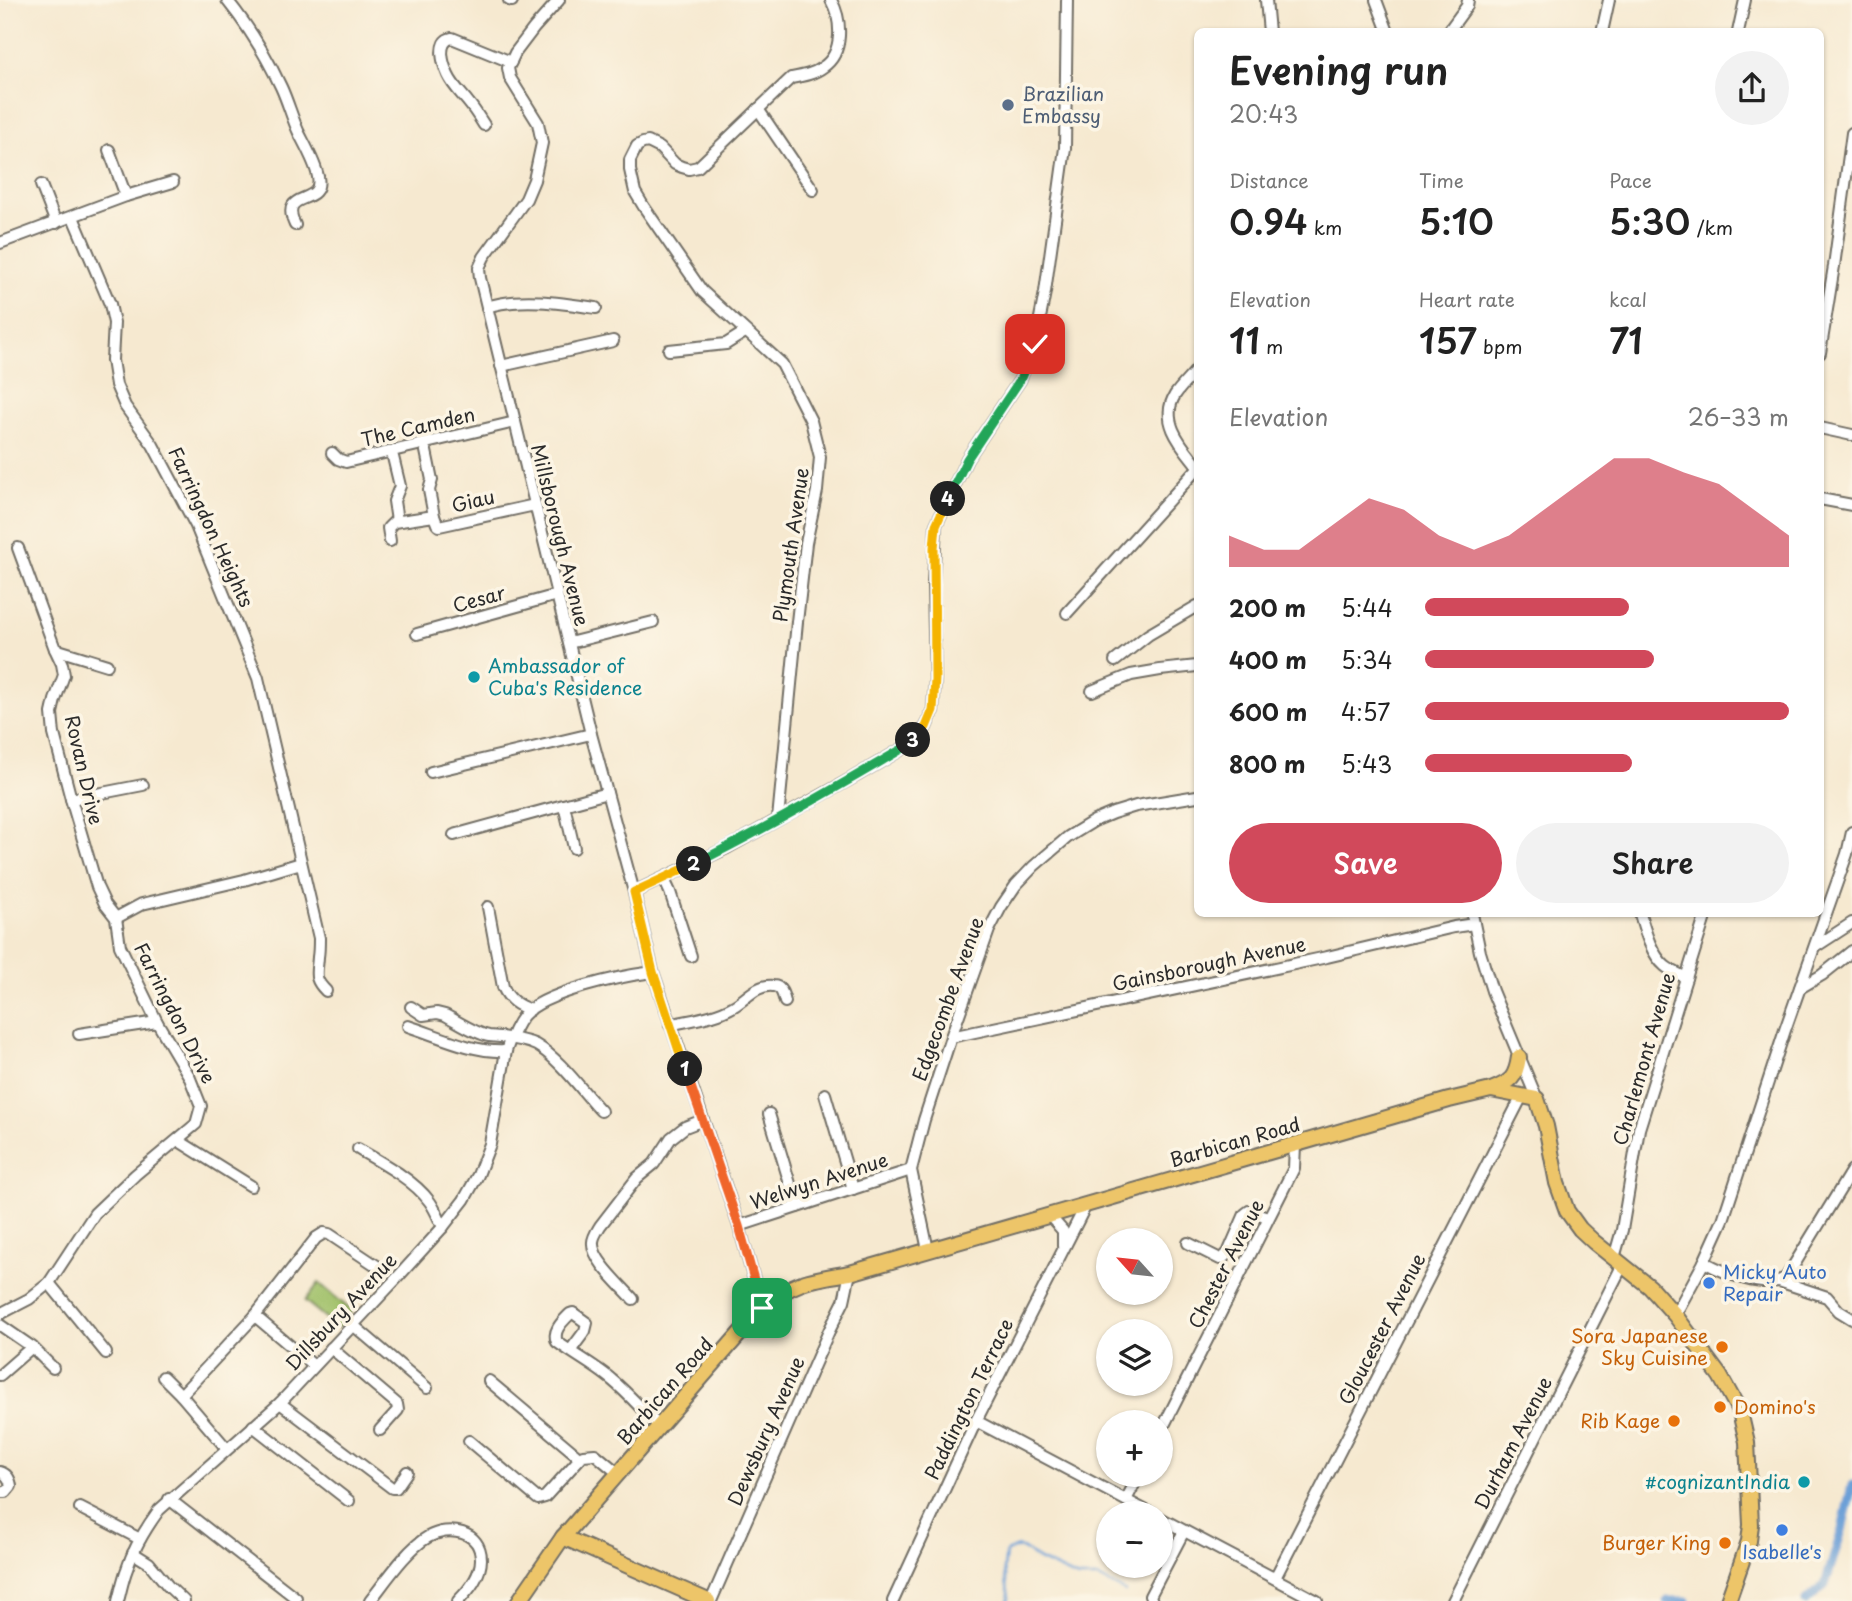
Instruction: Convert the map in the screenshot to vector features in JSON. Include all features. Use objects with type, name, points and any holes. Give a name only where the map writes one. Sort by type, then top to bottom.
[{"type":"main road","points":[[1491,1090],[1514,1077],[1519,1056]]},
{"type":"main road","name":"Barbican Road","points":[[519,1601],[564,1537],[762,1308],[775,1295],[795,1285],[810,1279],[850,1273],[1449,1100],[1491,1090],[1537,1099]]},
{"type":"main road","points":[[1537,1099],[1546,1126],[1557,1183],[1567,1211],[1587,1235],[1650,1287],[1675,1315],[1725,1384],[1740,1412],[1747,1442],[1750,1533],[1730,1598]]},
{"type":"main road","points":[[564,1537],[709,1601]]},
{"type":"street","points":[[227,0],[252,36],[281,87],[318,177],[318,188],[312,196],[296,200],[291,208],[295,225]]},
{"type":"street","points":[[484,125],[448,75],[443,55],[444,41],[452,38],[511,62],[534,28],[559,0]]},
{"type":"street","name":"Plymouth Avenue","points":[[778,819],[806,543],[817,491],[820,457],[811,421],[782,364],[702,291],[643,207],[635,192],[630,170],[633,153],[643,142],[660,148],[675,164],[689,169],[698,167],[791,78],[825,66],[838,46],[839,26],[831,0]]},
{"type":"street","points":[[634,892],[727,848],[856,776],[907,746],[926,727],[933,710],[935,679],[933,584],[936,525],[967,459],[1020,380],[1035,344],[1065,148],[1067,0]]},
{"type":"street","points":[[1266,0],[1269,28]]},
{"type":"street","points":[[1376,0],[1386,28]]},
{"type":"street","points":[[1451,28],[1467,6],[1468,0]]},
{"type":"street","points":[[1603,28],[1609,0]]},
{"type":"street","points":[[1739,28],[1745,0]]},
{"type":"street","name":"Millsborough Avenue","points":[[511,62],[508,68],[510,78],[538,122],[542,143],[534,180],[526,199],[484,257],[480,278],[531,506],[653,972],[739,1226],[762,1308]]},
{"type":"street","points":[[758,109],[813,190]]},
{"type":"street","points":[[1824,328],[1852,133]]},
{"type":"street","points":[[109,150],[126,196]]},
{"type":"street","points":[[0,243],[126,196],[173,182]]},
{"type":"street","points":[[41,185],[56,223]]},
{"type":"street","name":"Farringdon Heights","points":[[73,217],[110,304],[114,323],[113,360],[116,385],[125,406],[153,444],[196,526],[258,678],[319,938],[316,972],[318,983],[326,991]]},
{"type":"street","points":[[1824,265],[1834,266]]},
{"type":"street","points":[[487,307],[495,304],[556,303],[596,308]]},
{"type":"street","points":[[669,350],[726,344],[745,332]]},
{"type":"street","points":[[501,366],[613,341]]},
{"type":"street","points":[[1194,373],[1176,394],[1170,410],[1173,431],[1194,463]]},
{"type":"street","name":"The Camden","points":[[332,453],[346,463],[514,422]]},
{"type":"street","points":[[1824,429],[1852,435]]},
{"type":"street","name":"Giau","points":[[426,451],[432,480],[429,490],[437,524],[443,526],[531,506]]},
{"type":"street","points":[[390,541],[388,528],[397,521],[394,501],[400,486],[393,457]]},
{"type":"street","points":[[1067,613],[1194,470]]},
{"type":"street","points":[[1824,500],[1852,505]]},
{"type":"street","name":"Giau","points":[[397,521],[434,516]]},
{"type":"street","name":"Rovan Drive","points":[[18,548],[62,664],[64,676],[52,713],[54,734],[71,799],[97,887],[116,918]]},
{"type":"street","name":"Cesar","points":[[417,634],[554,596]]},
{"type":"street","points":[[1115,661],[1148,635],[1194,608]]},
{"type":"street","points":[[624,616],[634,624]]},
{"type":"street","points":[[569,643],[634,624],[653,622]]},
{"type":"street","points":[[55,649],[107,665]]},
{"type":"street","points":[[1092,691],[1130,675],[1194,666]]},
{"type":"street","points":[[431,772],[591,734]]},
{"type":"street","points":[[71,799],[144,785]]},
{"type":"street","points":[[454,835],[607,793]]},
{"type":"street","name":"Edgecombe Avenue","points":[[929,1250],[911,1170],[951,1037],[989,930],[1001,907],[1032,868],[1068,837],[1094,821],[1136,806],[1194,796]]},
{"type":"street","points":[[564,805],[574,848]]},
{"type":"street","points":[[1675,1315],[1723,1220],[1847,854],[1852,832]]},
{"type":"street","points":[[116,918],[142,904],[244,880],[300,863]]},
{"type":"street","points":[[664,879],[691,956]]},
{"type":"street","points":[[488,907],[503,987],[518,1005],[530,1010]]},
{"type":"street","points":[[1641,917],[1657,957],[1666,967],[1686,978]]},
{"type":"street","name":"Charlemont Avenue","points":[[1619,1261],[1639,1129],[1705,917]]},
{"type":"street","name":"Farringdon Drive","points":[[0,1314],[29,1299],[49,1283],[95,1213],[135,1175],[197,1125],[201,1106],[189,1076],[157,1022],[120,946],[116,918]]},
{"type":"street","points":[[1473,919],[1492,991],[1537,1099]]},
{"type":"street","name":"Gainsborough Avenue","points":[[951,1037],[1326,957],[1454,927],[1473,919]]},
{"type":"street","points":[[1815,947],[1852,923]]},
{"type":"street","points":[[1800,988],[1822,975],[1852,951]]},
{"type":"street","name":"Dillsbury Avenue","points":[[121,1600],[126,1571],[133,1553],[159,1510],[280,1402],[443,1227],[464,1200],[478,1175],[490,1144],[506,1051],[523,1016],[543,1001],[590,985],[653,972]]},
{"type":"street","points":[[670,1025],[732,1008],[766,986],[775,985],[779,988],[785,1002]]},
{"type":"street","points":[[411,1007],[423,1016],[437,1013],[445,1015],[481,1034],[498,1035],[537,1046],[552,1057],[601,1111]]},
{"type":"street","points":[[79,1034],[157,1022]]},
{"type":"street","points":[[408,1026],[475,1048],[492,1052],[506,1051]]},
{"type":"street","points":[[825,1094],[853,1189]]},
{"type":"street","name":"Gloucester Avenue","points":[[1275,1578],[1522,1096]]},
{"type":"street","points":[[769,1114],[797,1207]]},
{"type":"street","points":[[633,1299],[597,1259],[593,1242],[596,1234],[637,1178],[654,1164],[671,1138],[685,1127],[703,1120]]},
{"type":"street","points":[[178,1141],[251,1186]]},
{"type":"street","name":"Chester Avenue","points":[[1172,1410],[1294,1168],[1295,1145]]},
{"type":"street","points":[[358,1149],[389,1167],[420,1192],[430,1202],[443,1227]]},
{"type":"street","name":"Welwyn Avenue","points":[[739,1226],[911,1170]]},
{"type":"street","points":[[1783,1280],[1852,1170]]},
{"type":"street","name":"Paddington Terrace","points":[[893,1601],[976,1421],[1086,1205]]},
{"type":"street","points":[[1188,1242],[1220,1259],[1228,1253],[1244,1214],[1249,1211],[1268,1217]]},
{"type":"street","points":[[1049,1215],[1063,1231],[1063,1248]]},
{"type":"street","points":[[181,1395],[255,1317],[320,1234],[334,1237],[383,1270]]},
{"type":"street","name":"Durham Avenue","points":[[1453,1601],[1619,1261]]},
{"type":"street","points":[[1704,1262],[1745,1278],[1773,1283],[1783,1280],[1827,1297],[1839,1311],[1852,1319]]},
{"type":"street","name":"Dewsbury Avenue","points":[[709,1601],[844,1301],[850,1273]]},
{"type":"street","points":[[49,1283],[106,1353]]},
{"type":"street","points":[[255,1317],[314,1366]]},
{"type":"street","points":[[0,1325],[32,1347],[53,1368]]},
{"type":"street","points":[[353,1325],[426,1388]]},
{"type":"street","points":[[0,1375],[32,1347]]},
{"type":"street","points":[[331,1348],[397,1404],[398,1410],[380,1430]]},
{"type":"street","points":[[570,1351],[610,1378],[660,1427]]},
{"type":"street","points":[[163,1377],[227,1449]]},
{"type":"street","points":[[489,1381],[579,1457]]},
{"type":"street","points":[[280,1402],[392,1488],[396,1488],[407,1472]]},
{"type":"street","points":[[976,1421],[1126,1500],[1133,1487]]},
{"type":"street","points":[[253,1426],[349,1501]]},
{"type":"street","points":[[469,1441],[541,1500],[579,1457],[589,1453],[595,1454],[619,1474]]},
{"type":"street","points":[[0,1472],[10,1480],[11,1486],[6,1492],[0,1492]]},
{"type":"street","points":[[169,1499],[296,1598]]},
{"type":"street","points":[[80,1508],[140,1539]]},
{"type":"street","points":[[1173,1525],[1317,1601]]},
{"type":"street","points":[[370,1601],[417,1544],[444,1530],[457,1531],[470,1537],[479,1547],[481,1561],[478,1574],[469,1590],[458,1601]]},
{"type":"street","points":[[1152,1601],[1150,1595],[1184,1531]]},
{"type":"street","points":[[133,1553],[149,1563],[184,1601]]},
{"type":"green space","points":[[319,1283],[352,1311],[338,1328],[305,1301]]},
{"type":"waterway","points":[[1806,1601],[1825,1585],[1852,1485]]},
{"type":"waterway","points":[[1008,1601],[1004,1569],[1006,1552],[1018,1547],[1078,1578],[1099,1578],[1125,1592]]},
{"type":"waterway","points":[[1668,1601],[1686,1601]]},
{"type":"place","name":"Brazilian Embassy","points":[[1008,105]]},
{"type":"place","name":"Ambassador of Cuba's Residence","points":[[474,677]]},
{"type":"place","name":"Micky Auto Repair","points":[[1709,1283]]},
{"type":"place","name":"Sora Japanese Sky Cuisine","points":[[1722,1347]]},
{"type":"place","name":"Domino's","points":[[1720,1407]]},
{"type":"place","name":"Rib Kage","points":[[1674,1421]]},
{"type":"place","name":"#cognizantIndia","points":[[1804,1482]]},
{"type":"place","name":"Isabelle's","points":[[1782,1530]]},
{"type":"place","name":"Burger King","points":[[1725,1543]]},
{"type":"route","points":[[762,1308],[739,1226],[653,972],[634,892],[727,848],[856,776],[907,746],[926,727],[933,710],[935,679],[933,584],[936,525],[967,459],[1020,380],[1035,344]]}]
